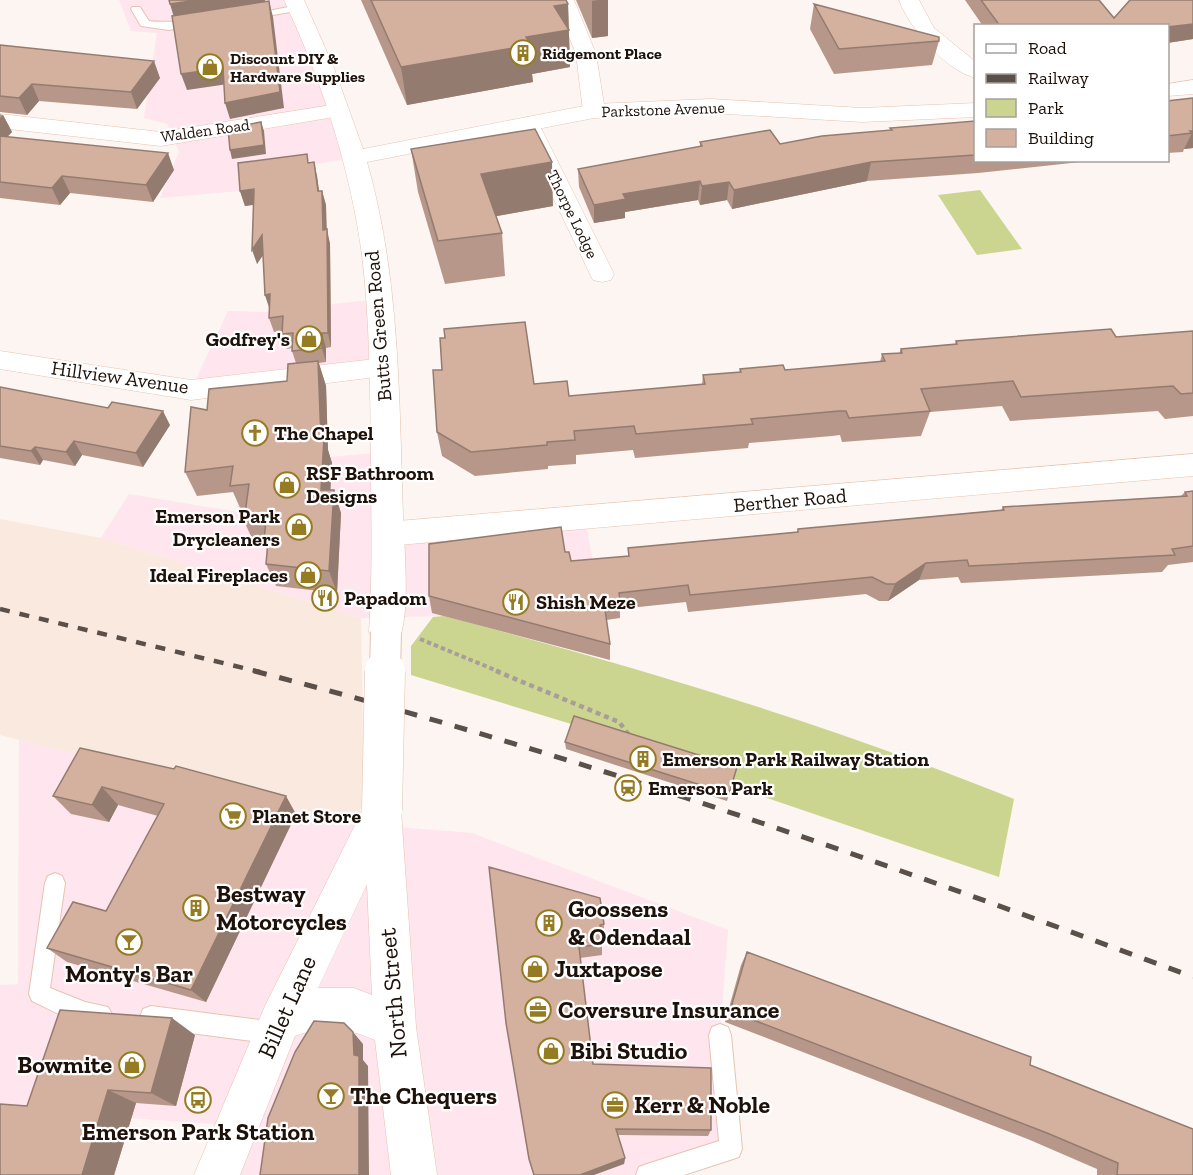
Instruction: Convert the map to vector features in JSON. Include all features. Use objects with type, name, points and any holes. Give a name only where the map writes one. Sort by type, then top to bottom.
[{"type":"street","points":[[564,0],[586,54],[594,111]]},
{"type":"street","points":[[909,0],[917,18],[937,43],[974,71]]},
{"type":"street","name":"Butts Green Road","points":[[296,4],[338,110],[354,158],[363,190],[375,265],[384,367],[387,534],[401,635],[382,810]]},
{"type":"street","points":[[1169,90],[1193,87]]},
{"type":"street","name":"Parkstone Avenue","points":[[354,158],[594,111],[711,106],[862,114],[974,110]]},
{"type":"street","name":"Walden Road","points":[[0,120],[161,139],[338,110]]},
{"type":"street","name":"Thorpe Lodge","points":[[527,123],[534,156],[602,274]]},
{"type":"street","points":[[459,138],[479,158]]},
{"type":"street","name":"Hillview Avenue","points":[[0,360],[191,390],[384,367]]},
{"type":"street","name":"Berther Road","points":[[387,534],[1193,465]]},
{"type":"street","name":"Billet Lane","points":[[217,1175],[277,1027],[382,810]]},
{"type":"street","name":"North Street","points":[[382,810],[394,1027],[414,1175]]},
{"type":"street","points":[[277,1027],[311,1009],[354,1009],[394,1027]]},
{"type":"lane","points":[[241,17],[296,4]]},
{"type":"lane","points":[[136,9],[145,24],[154,27],[207,22]]},
{"type":"lane","points":[[55,883],[39,994],[85,1013],[180,1018],[277,1027]]},
{"type":"lane","points":[[647,1175],[731,1149],[720,1035]]},
{"type":"path","points":[[401,635],[619,723],[625,727],[629,740]]},
{"type":"shaded area","points":[[119,0],[294,0],[354,158],[239,176],[240,191],[160,198],[179,152],[167,124],[144,118],[157,33],[131,31]]},
{"type":"shaded area","points":[[378,299],[384,367],[191,390],[228,311],[264,312]]},
{"type":"shaded area","points":[[386,452],[387,534],[585,518],[610,660],[444,616],[361,618],[101,538],[129,494],[237,512],[243,465]]},
{"type":"shaded area","points":[[0,519],[101,538],[361,618],[364,797],[357,824],[0,735]]},
{"type":"shaded area","points":[[19,739],[357,824],[472,833],[728,930],[720,1035],[731,1149],[647,1175],[217,1175],[236,1126],[0,1108],[0,985],[18,984]]},
{"type":"green space","points":[[980,190],[1022,249],[977,255],[938,195]]},
{"type":"green space","points":[[444,616],[732,698],[874,746],[1014,799],[999,877],[732,786],[735,774],[411,675],[411,646],[433,617]]},
{"type":"building","points":[[169,0],[198,0],[170,4]]},
{"type":"building","points":[[371,0],[566,0],[568,4],[554,6],[569,30],[526,37],[531,45],[401,67]]},
{"type":"building","points":[[981,0],[1099,0],[1114,18],[1130,0],[1193,0],[1193,24],[1169,27],[1169,24],[999,24]]},
{"type":"building","points":[[269,1],[280,92],[225,103],[223,68],[181,74],[172,16]]},
{"type":"building","points":[[814,4],[939,37],[939,41],[839,49]]},
{"type":"building","points":[[0,45],[154,61],[131,92],[32,84],[19,98],[0,96]]},
{"type":"building","points":[[1193,98],[1193,131],[1190,131],[1192,133],[1169,136],[1169,101]]},
{"type":"building","points":[[974,121],[974,155],[871,162],[734,190],[729,182],[702,186],[700,181],[623,194],[626,199],[594,205],[578,169],[702,146],[700,142],[770,130],[780,144],[822,136],[892,130],[890,128]]},
{"type":"building","points":[[261,122],[264,145],[230,150],[228,128]]},
{"type":"building","points":[[535,129],[552,162],[481,174],[502,233],[438,241],[411,149]]},
{"type":"building","points":[[0,136],[168,153],[146,185],[62,176],[52,188],[0,182]]},
{"type":"building","points":[[307,154],[308,163],[314,162],[318,191],[322,191],[323,230],[327,229],[328,333],[322,333],[322,348],[292,351],[293,333],[282,334],[283,316],[269,318],[270,294],[265,295],[262,235],[252,250],[254,189],[240,191],[238,163]]},
{"type":"building","points":[[525,322],[534,384],[567,381],[569,396],[705,384],[703,375],[741,372],[740,369],[783,365],[785,370],[885,361],[882,354],[902,353],[901,349],[957,344],[956,341],[1111,329],[1116,337],[1193,331],[1193,393],[1181,394],[1173,386],[1021,397],[1013,381],[921,389],[930,411],[849,418],[846,411],[839,411],[751,419],[753,424],[636,434],[634,426],[574,431],[575,440],[471,452],[437,432],[433,370],[442,370],[440,338],[445,338],[444,329]]},
{"type":"building","points":[[318,361],[321,439],[324,438],[321,490],[334,490],[329,571],[266,564],[268,541],[264,541],[266,519],[244,521],[249,484],[230,486],[233,466],[185,472],[191,407],[207,410],[209,389],[287,381],[288,364]]},
{"type":"building","points":[[0,387],[108,408],[112,402],[163,411],[136,453],[74,441],[66,452],[35,447],[31,451],[0,446]]},
{"type":"building","points":[[1193,491],[1193,546],[1172,549],[1175,555],[969,566],[967,560],[926,563],[895,584],[886,584],[872,577],[690,595],[688,585],[619,593],[620,601],[604,603],[610,644],[429,596],[429,544],[561,527],[565,552],[569,552],[571,561],[629,556],[628,548],[798,532],[798,529],[1004,510],[1003,507],[1187,496],[1185,492]]},
{"type":"building","name":"Emerson Park Railway Station","points":[[574,716],[737,767],[729,794],[565,742]]},
{"type":"building","points":[[80,748],[174,769],[176,766],[286,796],[191,990],[47,948],[73,902],[106,911],[164,804],[102,787],[92,805],[53,796]]},
{"type":"building","points":[[489,867],[600,898],[604,924],[600,925],[603,944],[579,947],[593,1064],[711,1068],[711,1130],[616,1129],[625,1158],[580,1175],[534,1175],[529,1159],[506,1023]]},
{"type":"building","points":[[747,952],[1031,1057],[1030,1065],[1193,1129],[1193,1175],[1117,1175],[1118,1163],[1047,1133],[730,1011]]},
{"type":"building","points":[[60,1010],[172,1018],[151,1093],[108,1090],[82,1175],[0,1175],[0,1104],[27,1106]]},
{"type":"building","name":"The Chequers","points":[[314,1021],[344,1023],[353,1032],[354,1055],[359,1056],[359,1175],[260,1175],[268,1118],[295,1052]]},
{"type":"railway","points":[[0,609],[260,672]]},
{"type":"railway","points":[[254,671],[492,737],[728,812],[961,892],[1193,977]]},
{"type":"place","name":"Ridgemont Place","points":[[523,53]]},
{"type":"place","name":"Discount DIY & Hardware Supplies","points":[[210,67]]},
{"type":"place","name":"Godfrey's","points":[[309,339]]},
{"type":"place","name":"The Chapel","points":[[255,433]]},
{"type":"place","name":"RSF Bathroom Designs","points":[[287,485]]},
{"type":"place","name":"Emerson Park Drycleaners","points":[[299,527]]},
{"type":"place","name":"Ideal Fireplaces","points":[[308,575]]},
{"type":"place","name":"Papadom","points":[[325,598]]},
{"type":"place","name":"Shish Meze","points":[[516,602]]},
{"type":"place","name":"Emerson Park Railway Station","points":[[643,759]]},
{"type":"place","name":"Emerson Park","points":[[628,788]]},
{"type":"place","name":"Planet Store","points":[[233,816]]},
{"type":"place","name":"Bestway Motorcycles","points":[[196,908]]},
{"type":"place","name":"Goossens & Odendaal","points":[[549,923]]},
{"type":"place","name":"Monty's Bar","points":[[129,942]]},
{"type":"place","name":"Juxtapose","points":[[535,969]]},
{"type":"place","name":"Coversure Insurance","points":[[538,1010]]},
{"type":"place","name":"Bibi Studio","points":[[551,1051]]},
{"type":"place","name":"Bowmite","points":[[132,1065]]},
{"type":"place","name":"The Chequers","points":[[331,1096]]},
{"type":"place","name":"Emerson Park Station","points":[[198,1100]]},
{"type":"place","name":"Kerr & Noble","points":[[615,1105]]}]
